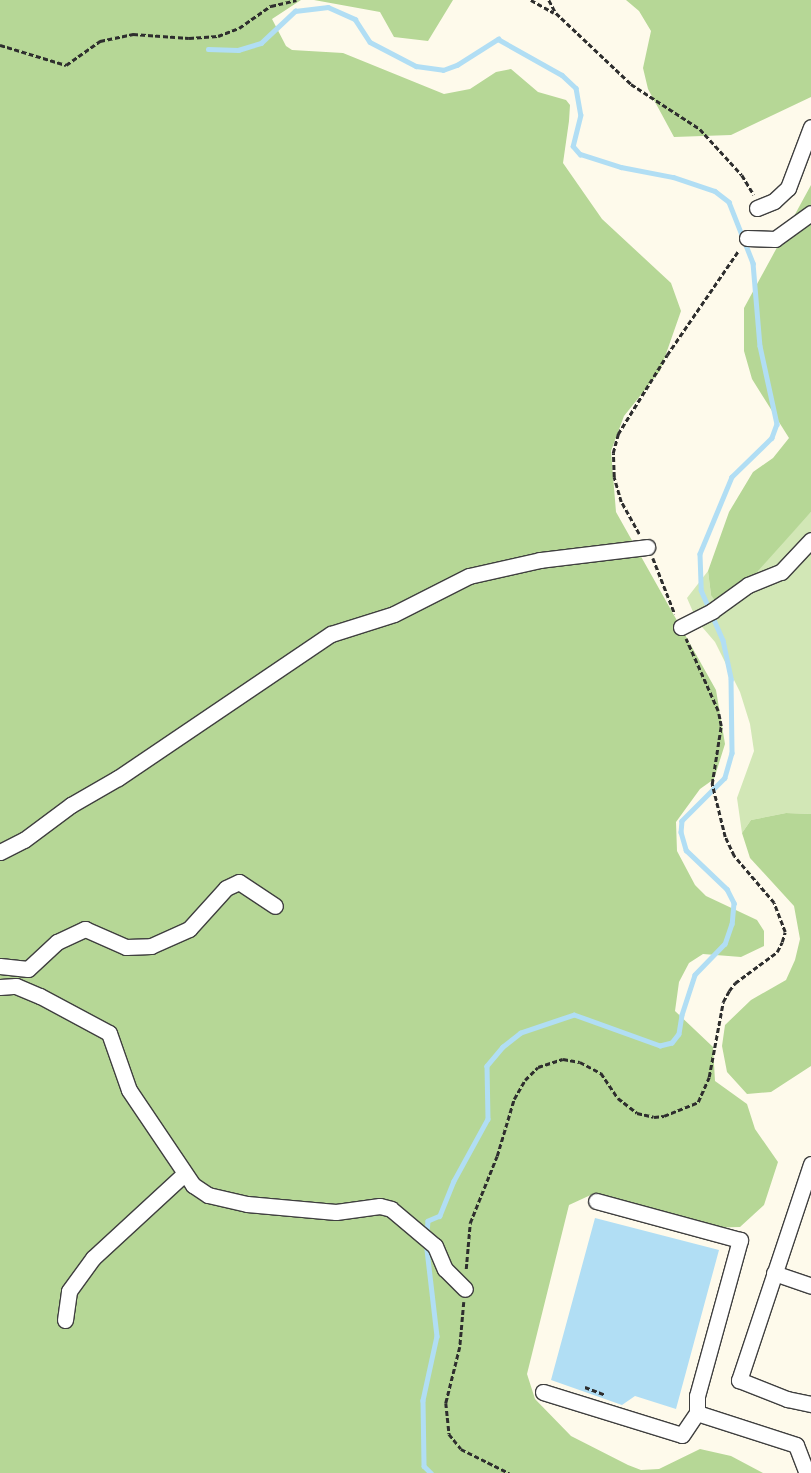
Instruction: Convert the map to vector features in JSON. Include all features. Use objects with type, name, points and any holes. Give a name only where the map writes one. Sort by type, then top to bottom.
[{"type":"street","points":[[757,208],[768,205],[788,188],[811,127]]},
{"type":"street","points":[[747,238],[775,239],[811,212]]},
{"type":"street","points":[[681,627],[712,611],[748,585],[780,572],[811,540]]},
{"type":"street","points":[[0,852],[24,840],[71,805],[118,778],[331,634],[394,614],[469,576],[540,560],[647,546]]},
{"type":"street","points":[[0,966],[28,969],[57,942],[85,929],[126,948],[151,946],[189,929],[226,888],[239,882],[275,906]]},
{"type":"street","points":[[0,987],[16,986],[40,996],[109,1033],[129,1090],[158,1130],[193,1186],[225,1201],[336,1212],[380,1206],[391,1209],[435,1246],[446,1270],[465,1289]]},
{"type":"street","points":[[811,1164],[807,1188],[774,1273],[739,1380],[787,1399],[811,1404]]},
{"type":"street","points":[[65,1320],[69,1291],[93,1258],[184,1174]]},
{"type":"street","points":[[543,1392],[682,1435],[697,1413],[697,1396],[740,1240],[596,1200]]},
{"type":"street","points":[[774,1273],[811,1286]]},
{"type":"street","points":[[697,1413],[796,1446],[807,1473]]},
{"type":"path","points":[[0,45],[66,65],[100,41],[133,34],[189,38],[218,36],[239,28],[270,6],[296,0]]},
{"type":"path","points":[[531,0],[556,14],[643,94],[700,129],[742,175],[753,192],[757,208]]},
{"type":"path","points":[[549,0],[556,14]]},
{"type":"path","points":[[509,1473],[461,1449],[452,1439],[447,1428],[446,1403],[460,1347],[470,1223],[497,1156],[514,1099],[525,1080],[538,1067],[562,1059],[580,1062],[601,1073],[618,1098],[638,1113],[654,1117],[664,1116],[698,1102],[709,1077],[723,1002],[735,983],[777,952],[785,932],[774,903],[734,856],[725,837],[712,784],[721,744],[718,711],[647,546],[628,517],[617,491],[613,454],[618,434],[667,355],[747,238]]},
{"type":"green space","points":[[0,0],[301,0],[272,19],[286,46],[292,50],[343,53],[444,94],[470,89],[496,72],[511,69],[538,92],[566,100],[570,105],[563,163],[602,219],[671,283],[681,311],[660,371],[624,416],[611,451],[616,512],[716,690],[725,744],[714,779],[700,789],[676,822],[677,851],[695,885],[706,896],[757,920],[764,931],[764,946],[741,957],[703,954],[689,963],[679,982],[675,1011],[713,1047],[715,1081],[747,1104],[755,1129],[778,1162],[764,1205],[740,1227],[702,1228],[595,1193],[569,1205],[527,1374],[535,1399],[571,1436],[628,1465],[641,1470],[659,1469],[700,1449],[731,1456],[763,1473],[0,1473]]},
{"type":"green space","points":[[314,0],[453,0],[428,41],[394,37],[380,12]]},
{"type":"green space","points":[[626,0],[811,0],[811,97],[731,135],[674,137],[648,89],[643,68],[651,31],[639,11]]},
{"type":"green space","points":[[811,185],[811,512],[731,601],[718,605],[711,595],[708,571],[729,512],[753,472],[773,458],[789,438],[752,379],[744,351],[744,308]]},
{"type":"green space","points":[[811,512],[811,814],[786,813],[751,820],[742,833],[737,798],[754,751],[750,724],[740,692],[715,642],[697,621],[687,598],[708,571],[711,595],[771,555]]},
{"type":"green space","points":[[786,813],[811,814],[811,1066],[771,1092],[747,1094],[727,1072],[722,1046],[725,1025],[751,1000],[786,980],[795,960],[800,939],[794,906],[750,858],[742,833],[751,820]]},
{"type":"water","points":[[595,1218],[719,1250],[676,1409],[635,1396],[622,1405],[551,1380]]},
{"type":"waterway","points":[[208,49],[238,50],[261,43],[295,11],[328,7],[355,19],[370,42],[416,66],[443,70],[457,65],[498,39],[562,75],[576,88],[581,115],[573,146],[580,154],[621,167],[673,177],[715,191],[729,202],[753,263],[760,346],[777,424],[772,438],[732,477],[700,554],[701,590],[723,640],[731,679],[732,753],[725,778],[682,821],[681,832],[686,850],[727,889],[734,903],[732,924],[725,944],[695,975],[682,1015],[679,1034],[672,1043],[660,1046],[574,1015],[521,1033],[503,1047],[487,1066],[488,1119],[454,1181],[440,1216],[428,1221],[427,1233]]},
{"type":"waterway","points":[[426,1241],[437,1336],[423,1400],[424,1466],[431,1473]]}]
